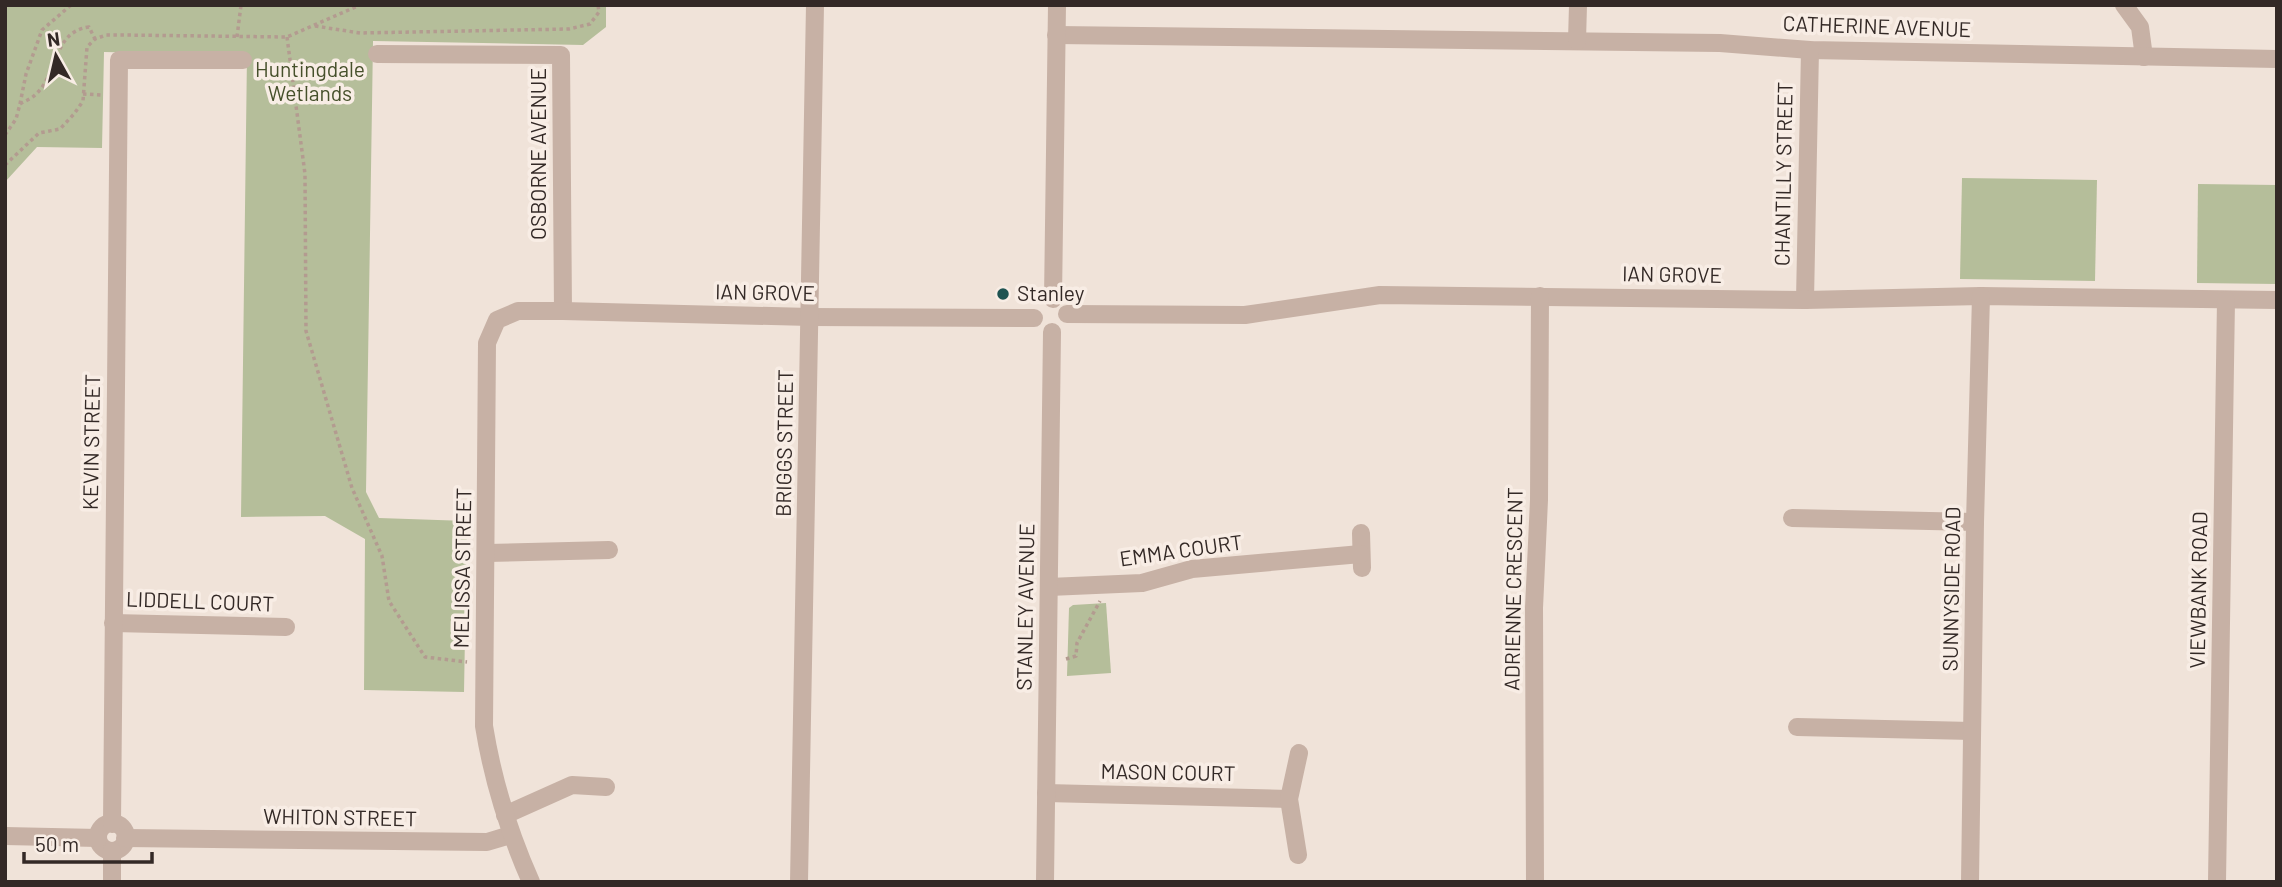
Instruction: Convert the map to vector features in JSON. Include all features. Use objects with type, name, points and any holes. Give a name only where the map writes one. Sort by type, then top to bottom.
[{"type":"street","name":"BRIGGS STREET","points":[[799,882],[815,5]]},
{"type":"street","points":[[1053,299],[1057,5]]},
{"type":"street","points":[[1577,41],[1578,5]]},
{"type":"street","points":[[2124,5],[2140,26],[2144,57]]},
{"type":"street","name":"CATHERINE AVENUE","points":[[1056,35],[1720,43],[1810,50],[2277,58]]},
{"type":"street","name":"CHANTILLY STREET","points":[[1805,300],[1810,50]]},
{"type":"street","name":"OSBORNE AVENUE","points":[[377,54],[561,55],[563,311]]},
{"type":"street","name":"KEVIN STREET","points":[[112,824],[119,60],[243,60]]},
{"type":"street","name":"IAN GROVE","points":[[1067,314],[1245,315],[1380,295],[1805,300],[1981,296],[2277,300]]},
{"type":"street","name":"ADRIENNE CRESCENT","points":[[1535,882],[1534,608],[1539,500],[1540,296]]},
{"type":"street","name":"SUNNYSIDE ROAD","points":[[1970,882],[1981,296]]},
{"type":"street","points":[[1053,299],[1063,305],[1067,314],[1065,324],[1052,332],[1041,329],[1034,318],[1040,303],[1053,299]]},
{"type":"street","name":"VIEWBANK ROAD","points":[[2217,882],[2225,300]]},
{"type":"street","name":"IAN GROVE","points":[[497,320],[518,311],[1034,318]]},
{"type":"street","name":"MELISSA STREET","points":[[497,320],[487,343],[484,726],[490,763],[510,835],[531,882]]},
{"type":"street","name":"STANLEY AVENUE","points":[[1045,882],[1052,332]]},
{"type":"street","points":[[1792,518],[1975,522]]},
{"type":"street","name":"EMMA COURT","points":[[1049,587],[1142,583],[1192,569],[1362,561],[1361,533]]},
{"type":"street","points":[[487,553],[609,550]]},
{"type":"street","name":"LIDDELL COURT","points":[[113,623],[286,627]]},
{"type":"street","points":[[1797,727],[1972,731]]},
{"type":"street","points":[[1298,855],[1289,799],[1299,753]]},
{"type":"street","points":[[505,815],[572,785],[606,787]]},
{"type":"street","name":"MASON COURT","points":[[1046,793],[1289,799]]},
{"type":"street","points":[[112,882],[124,830],[112,824],[102,828],[98,838],[101,846],[119,845]]},
{"type":"street","name":"WHITON STREET","points":[[119,845],[487,842],[510,835]]},
{"type":"street","points":[[5,836],[98,838]]},
{"type":"path","points":[[5,135],[16,119],[26,74],[42,30],[71,5]]},
{"type":"path","points":[[237,37],[242,5]]},
{"type":"path","points":[[5,165],[39,133],[60,129],[75,114],[83,101],[87,47],[95,39],[106,35],[287,37],[359,5]]},
{"type":"path","points":[[313,26],[360,33],[569,29],[590,24],[598,12],[598,5]]},
{"type":"path","points":[[20,104],[36,95],[48,77],[61,45],[76,29],[89,27],[95,39]]},
{"type":"path","points":[[287,37],[305,174],[306,331],[352,488],[382,556],[389,601],[425,657],[485,665]]},
{"type":"path","points":[[1066,659],[1076,656],[1077,643],[1101,599]]},
{"type":"green space","name":"Huntingdale Wetlands","points":[[5,5],[606,5],[606,27],[583,45],[373,41],[366,492],[379,518],[467,521],[464,692],[364,690],[365,539],[325,516],[241,517],[247,55],[104,52],[102,148],[37,147],[5,182]]},
{"type":"green space","points":[[1962,178],[2097,180],[2095,281],[1960,279]]},
{"type":"green space","points":[[2198,184],[2277,185],[2277,284],[2197,283]]},
{"type":"green space","points":[[1106,603],[1111,673],[1067,676],[1069,608],[1073,605]]},
{"type":"place","name":"Stanley","points":[[1003,294]]}]
